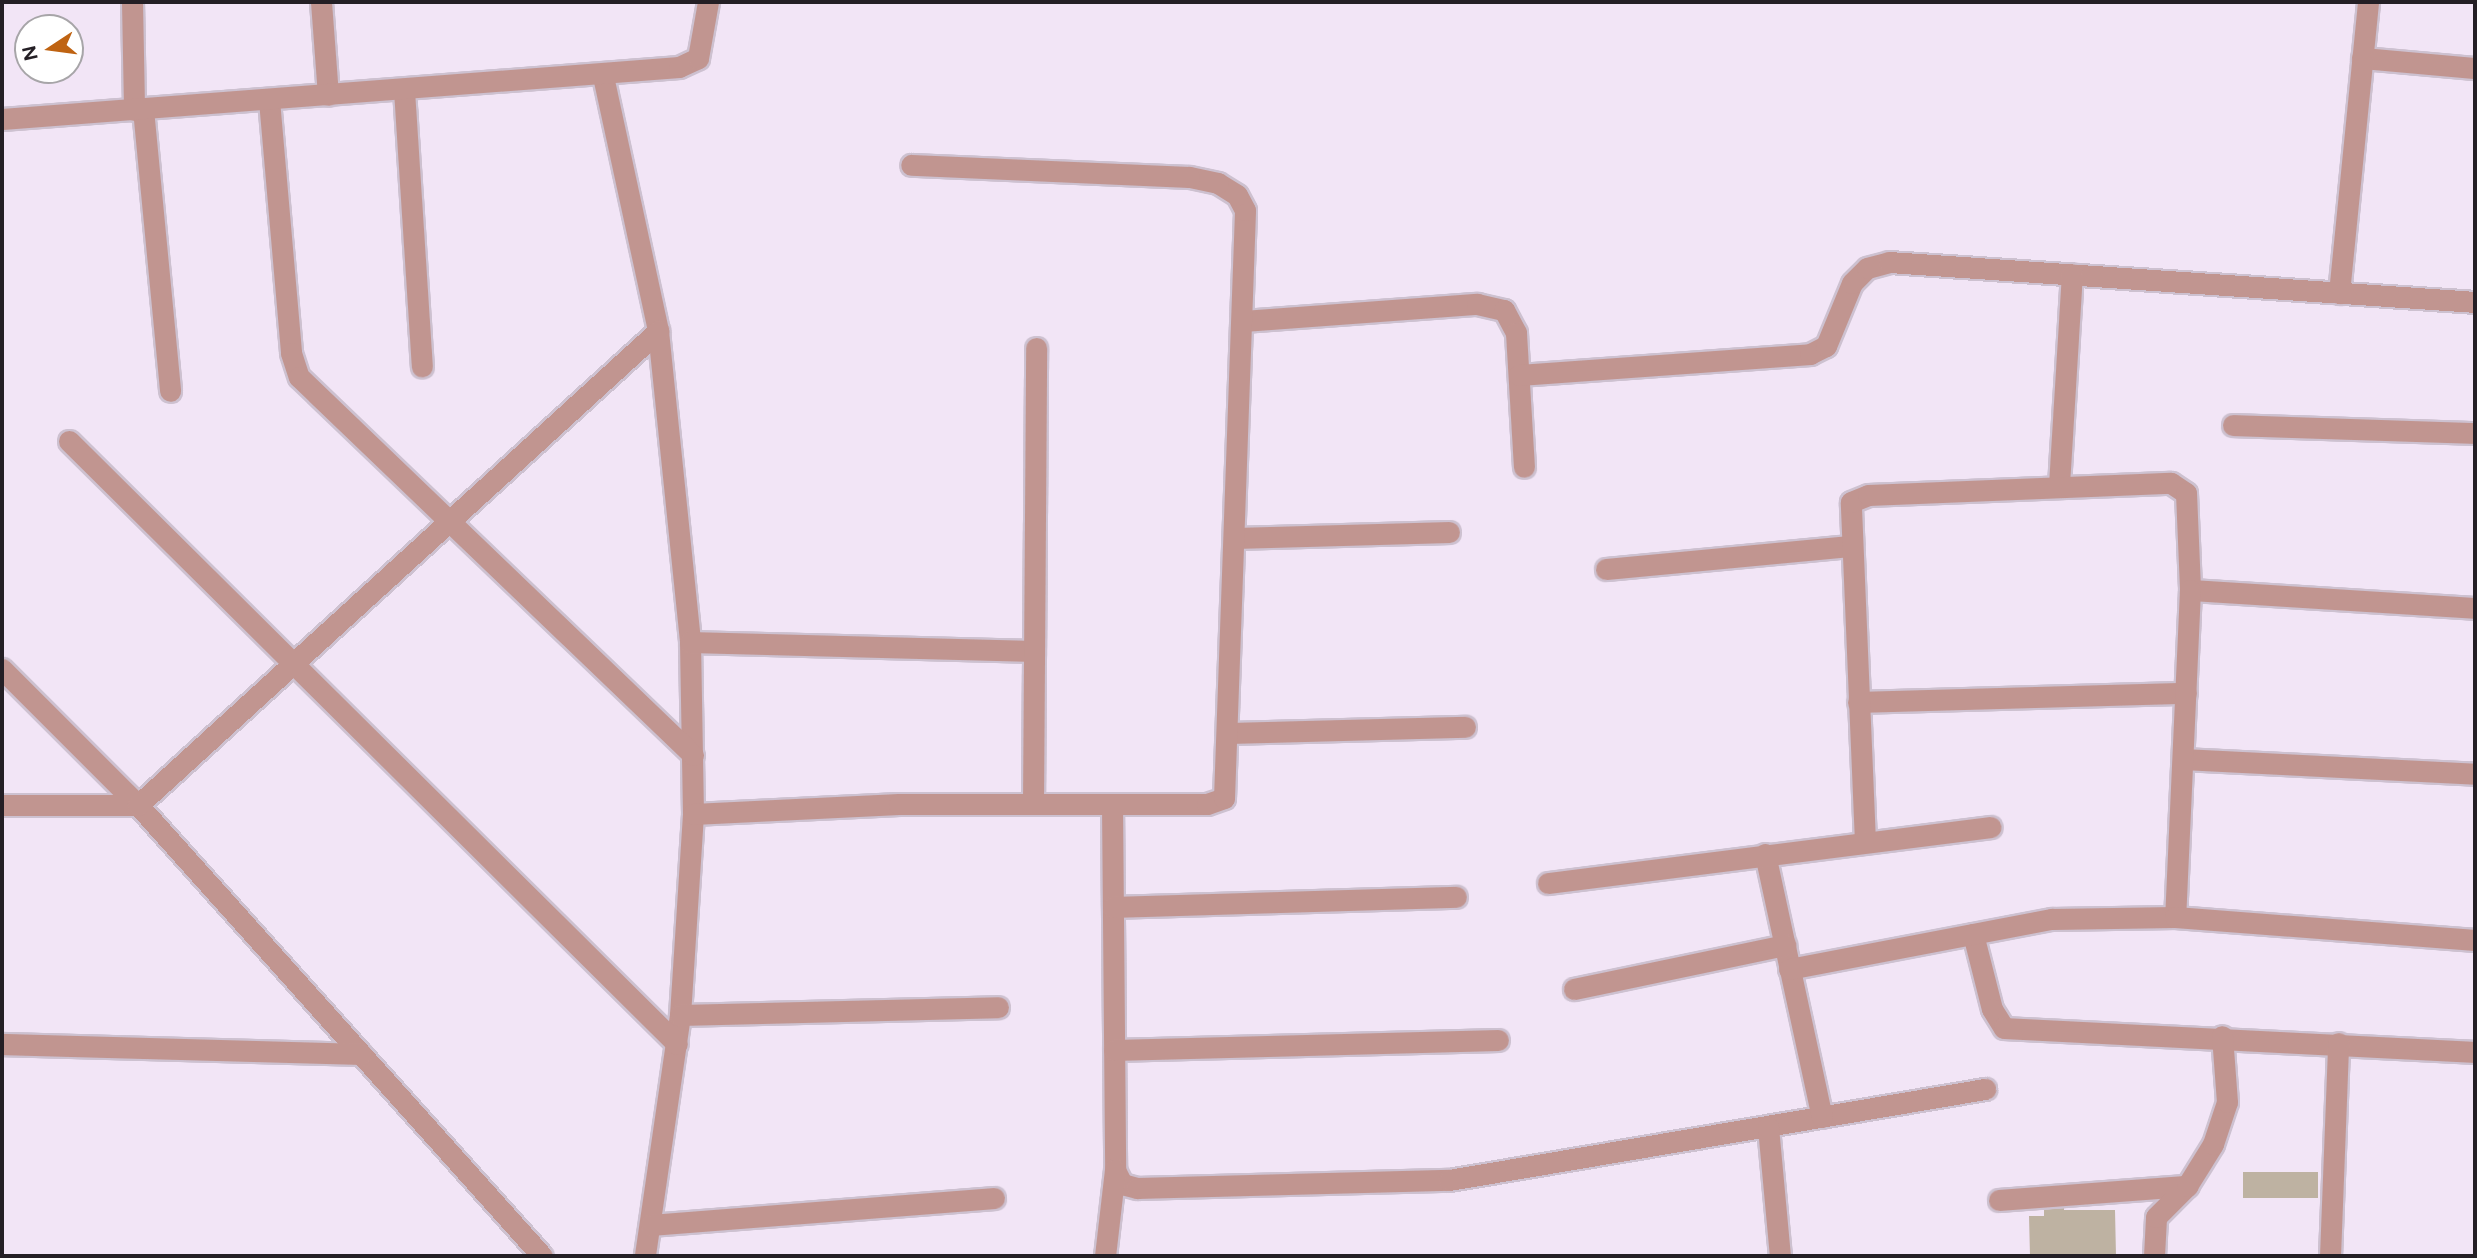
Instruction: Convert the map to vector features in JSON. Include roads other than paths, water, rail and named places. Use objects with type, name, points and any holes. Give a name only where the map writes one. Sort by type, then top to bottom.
[{"type":"street","points":[[132,2],[138,109],[170,391]]},
{"type":"street","points":[[321,2],[328,95]]},
{"type":"street","points":[[2,119],[603,76],[679,67],[698,58],[706,39],[708,2]]},
{"type":"street","points":[[2339,293],[2368,2]]},
{"type":"street","points":[[2362,58],[2475,68]]},
{"type":"street","points":[[603,76],[658,331],[690,642],[692,814],[680,1015],[645,1256]]},
{"type":"street","points":[[404,90],[422,366]]},
{"type":"street","points":[[269,100],[291,354],[299,377],[448,523],[693,755]]},
{"type":"street","points":[[692,814],[900,803],[1207,804],[1224,798],[1230,733],[1245,210],[1237,195],[1219,183],[1189,177],[911,165]]},
{"type":"street","points":[[1519,375],[1810,354],[1826,346],[1852,283],[1867,268],[1889,262],[2475,302]]},
{"type":"street","points":[[2059,485],[2072,274]]},
{"type":"street","points":[[1243,321],[1477,304],[1504,310],[1516,333],[1524,467]]},
{"type":"street","points":[[2,806],[138,805],[658,331]]},
{"type":"street","points":[[1033,804],[1036,348]]},
{"type":"street","points":[[2233,425],[2475,433]]},
{"type":"street","points":[[69,442],[677,1044]]},
{"type":"street","points":[[1866,842],[1848,512],[1859,495],[2059,485],[2181,486],[2186,493],[2190,590],[2175,917]]},
{"type":"street","points":[[1236,538],[1449,532]]},
{"type":"street","points":[[1606,569],[1850,546]]},
{"type":"street","points":[[2190,590],[2475,608]]},
{"type":"street","points":[[690,642],[1034,650]]},
{"type":"street","points":[[2,669],[138,805],[541,1256]]},
{"type":"street","points":[[1858,702],[2186,693]]},
{"type":"street","points":[[1230,733],[1465,727]]},
{"type":"street","points":[[2183,759],[2475,774]]},
{"type":"street","points":[[1105,1256],[1115,1170],[1112,804]]},
{"type":"street","points":[[1548,883],[1990,827]]},
{"type":"street","points":[[1765,855],[1822,1118]]},
{"type":"street","points":[[1113,907],[1456,897]]},
{"type":"street","points":[[1789,969],[2052,919],[2175,917],[2475,940]]},
{"type":"street","points":[[1973,934],[1992,1009],[2004,1028],[2222,1036],[2475,1052]]},
{"type":"street","points":[[1574,989],[1785,945]]},
{"type":"street","points":[[680,1015],[998,1007]]},
{"type":"street","points":[[2154,1256],[2156,1217],[2187,1186],[2213,1144],[2227,1102],[2222,1036]]},
{"type":"street","points":[[1114,1050],[1499,1040]]},
{"type":"street","points":[[2330,1256],[2339,1043]]},
{"type":"street","points":[[2,1044],[361,1054]]},
{"type":"street","points":[[1115,1170],[1122,1184],[1137,1188],[1449,1180],[1986,1089]]},
{"type":"street","points":[[1768,1127],[1780,1256]]},
{"type":"street","points":[[1999,1200],[2187,1186]]},
{"type":"street","points":[[651,1225],[995,1198]]}]
